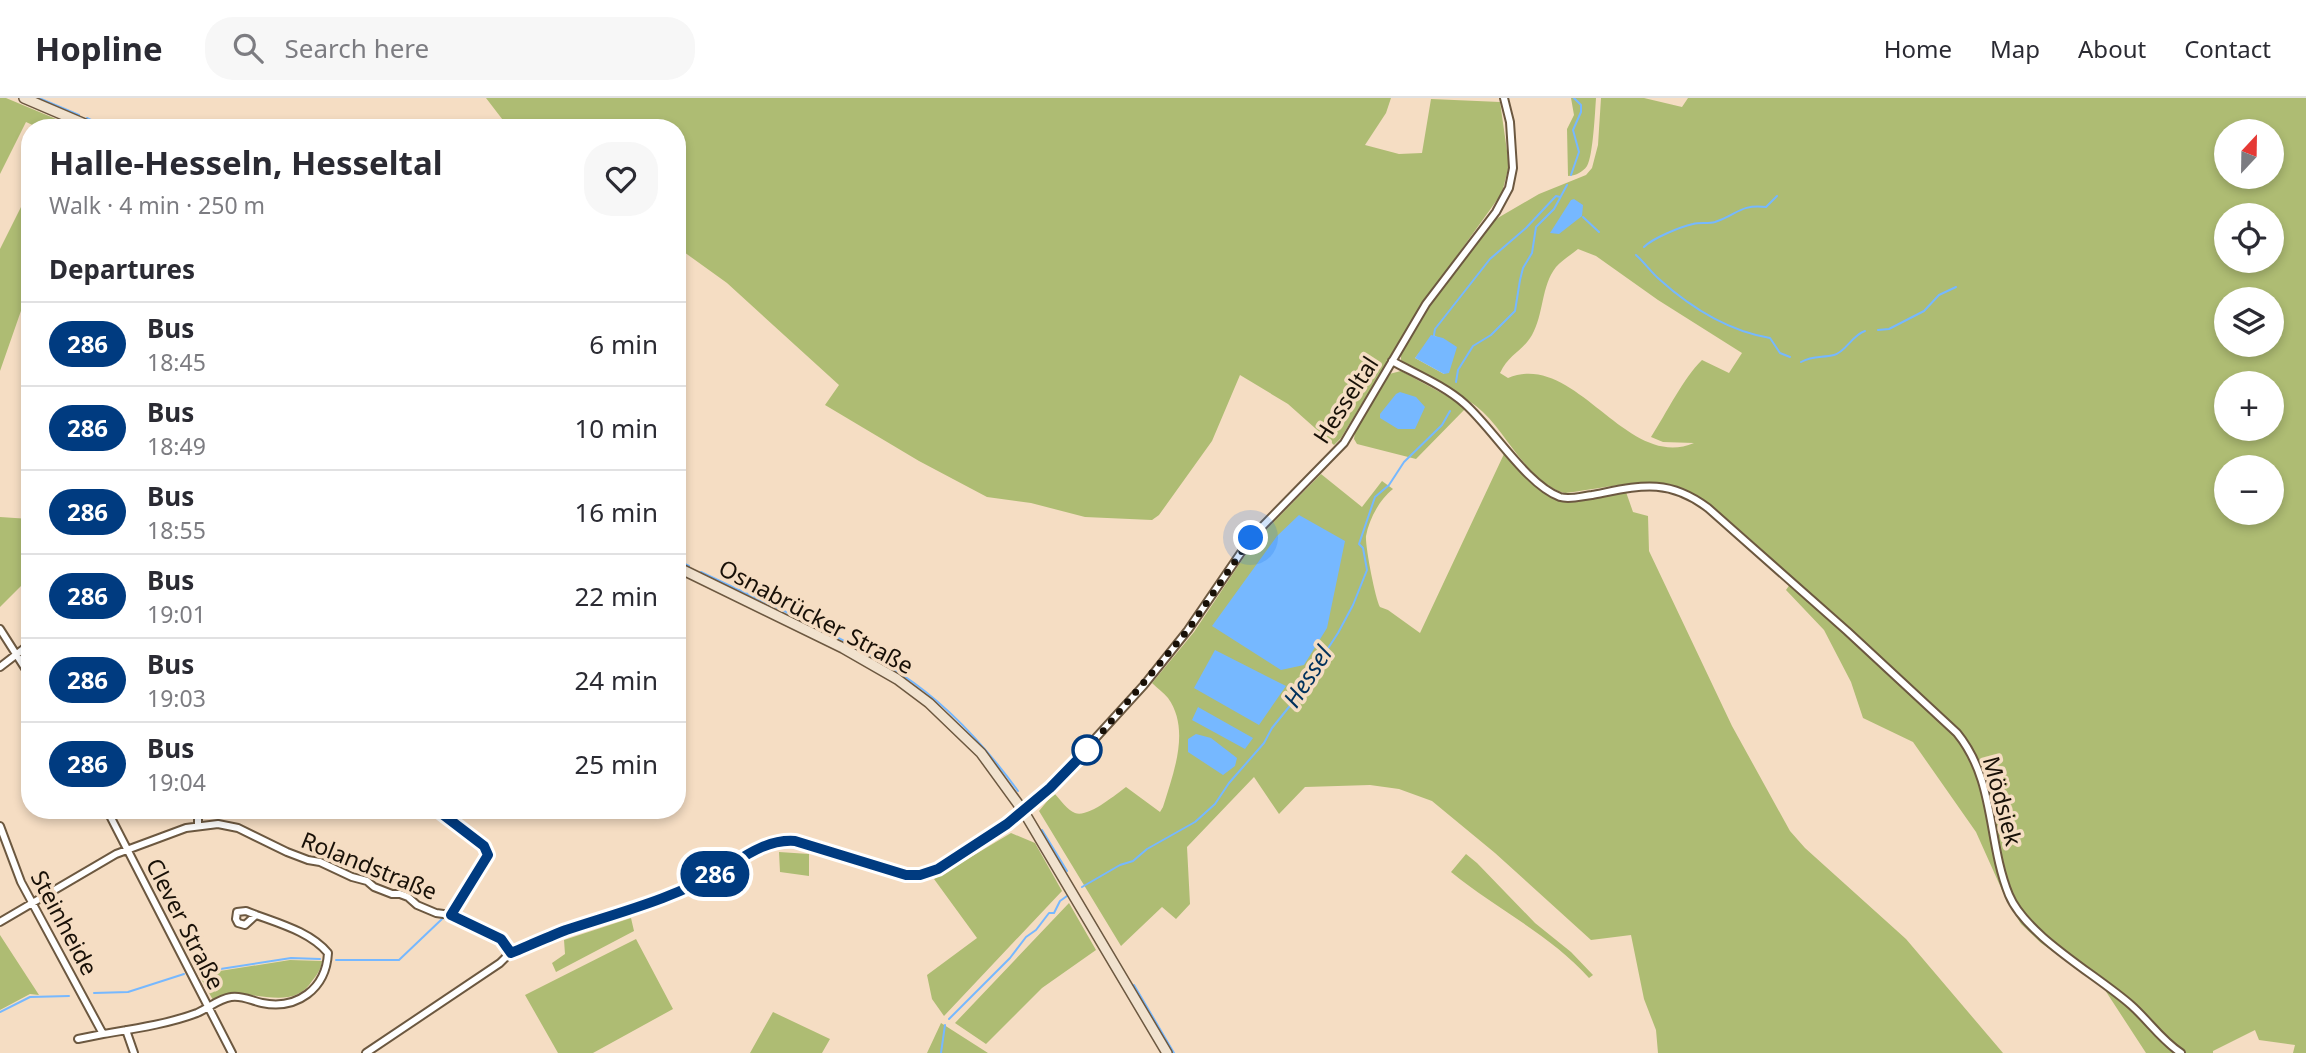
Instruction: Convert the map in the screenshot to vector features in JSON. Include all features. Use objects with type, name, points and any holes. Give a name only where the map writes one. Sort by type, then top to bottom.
[{"type":"main road","points":[[24,98],[73,119]]},
{"type":"main road","name":"Osnabrücker Straße","points":[[686,571],[843,648],[897,678],[929,703],[972,744],[1003,780],[1024,812],[1167,1053]]},
{"type":"street","name":"Hesseltal","points":[[366,1053],[511,953],[556,934],[630,911],[682,891],[769,843],[795,841],[906,875],[920,875],[938,869],[1024,812],[1077,760],[1144,685],[1188,630],[1251,538],[1344,443],[1426,304],[1496,212],[1508,188],[1513,168],[1510,122],[1504,98]]},
{"type":"street","name":"Mödsiek","points":[[1392,361],[1463,402],[1536,480],[1558,496],[1571,498],[1663,486],[1690,495],[1708,508],[1946,720],[1970,749],[1976,762],[1992,818],[2001,874],[2018,913],[2132,1006],[2169,1045],[2181,1053]]},
{"type":"street","points":[[0,629],[21,663]]},
{"type":"street","points":[[0,667],[21,651]]},
{"type":"street","name":"Clever Straße","points":[[112,819],[232,1053]]},
{"type":"street","points":[[198,819],[198,826]]},
{"type":"street","points":[[449,819],[484,846],[488,855],[451,915]]},
{"type":"street","name":"Rolandstraße","points":[[0,922],[116,854],[186,828],[218,824],[233,826],[287,852],[367,881],[373,887],[408,897],[417,905],[436,913],[451,915],[501,939],[511,953]]},
{"type":"street","name":"Steinheide","points":[[0,826],[21,882],[103,1034]]},
{"type":"street","points":[[78,1039],[196,1014],[220,1000],[234,996],[281,1005],[300,1000],[312,992],[327,967],[328,953],[321,944],[302,933],[256,915]]},
{"type":"street","points":[[126,1030],[134,1053]]},
{"type":"green space","points":[[0,98],[6,98],[56,119],[21,119],[21,132],[0,174]]},
{"type":"green space","points":[[486,98],[1391,98],[1386,113],[1365,145],[1399,154],[1422,153],[1431,99],[1500,102],[1509,165],[1502,193],[1423,303],[1341,438],[1334,445],[1288,404],[1240,375],[1212,441],[1159,515],[1152,520],[1085,517],[1031,503],[987,497],[919,461],[825,405],[839,385],[727,283],[686,253],[686,119],[502,119]]},
{"type":"green space","points":[[1571,98],[1596,98],[1589,161],[1581,172],[1568,176],[1567,129],[1574,115]]},
{"type":"green space","points":[[1601,98],[1644,98],[1682,107],[1688,98],[2306,98],[2306,1053],[2293,1053],[2295,1045],[2259,1040],[2255,1030],[2213,1053],[2146,1053],[2103,987],[2041,943],[2021,924],[2006,899],[1976,832],[1913,742],[1863,718],[1851,682],[1824,630],[1786,590],[1793,580],[1750,539],[1697,497],[1681,488],[1666,484],[1629,484],[1565,493],[1551,487],[1528,467],[1476,406],[1401,360],[1401,350],[1428,306],[1496,219],[1539,194],[1586,175],[1592,168],[1598,145]],"holes":[[[1578,249],[1596,256],[1658,300],[1742,353],[1729,373],[1702,360],[1682,386],[1651,437],[1663,442],[1694,443],[1669,447],[1646,441],[1623,428],[1556,380],[1533,374],[1508,378],[1500,373],[1507,361],[1532,335],[1551,275],[1558,264]],[[1434,335],[1438,338],[1444,374],[1415,358]]]},
{"type":"green space","points":[[21,207],[21,311],[0,371],[0,249]]},
{"type":"green space","points":[[1401,371],[1449,397],[1465,409],[1416,459],[1357,444],[1354,439],[1355,432],[1389,374]]},
{"type":"green space","points":[[1504,454],[1546,494],[1564,502],[1626,492],[1633,512],[1648,516],[1649,551],[1732,726],[1790,831],[1805,848],[1906,939],[2003,1053],[1658,1053],[1656,1030],[1644,999],[1631,935],[1591,940],[1495,853],[1432,801],[1399,789],[1370,785],[1305,787],[1279,814],[1254,777],[1187,847],[1190,904],[1176,919],[1162,907],[1121,946],[1039,811],[1054,793],[1072,812],[1080,814],[1101,805],[1126,787],[1160,812],[1175,766],[1179,738],[1175,711],[1168,698],[1152,683],[1194,632],[1254,542],[1321,474],[1362,507],[1382,481],[1393,489],[1372,516],[1367,530],[1371,572],[1380,607],[1420,633]]},
{"type":"green space","points":[[0,517],[21,518],[21,586],[0,607]]},
{"type":"green space","points":[[1011,833],[1035,843],[1062,891],[944,1016],[932,999],[927,975],[977,938],[934,879]]},
{"type":"green space","points":[[779,852],[809,854],[809,876],[780,872]]},
{"type":"green space","points":[[1466,854],[1535,923],[1571,952],[1593,975],[1589,978],[1541,935],[1451,872]]},
{"type":"green space","points":[[1069,903],[1096,950],[1042,988],[986,1044],[955,1023]]},
{"type":"green space","points":[[631,918],[634,931],[556,972],[552,963],[565,954],[564,940]]},
{"type":"green space","points":[[0,935],[39,995],[30,994],[0,1010]]},
{"type":"green space","points":[[636,939],[673,1009],[593,1053],[558,1053],[525,995]]},
{"type":"green space","points":[[290,960],[322,961],[317,974],[305,990],[287,997],[234,994],[213,1000],[200,977],[201,974]]},
{"type":"green space","points":[[773,1012],[830,1039],[822,1053],[750,1053]]},
{"type":"green space","points":[[941,1023],[988,1053],[927,1053]]},
{"type":"water","points":[[1571,200],[1583,205],[1582,216],[1559,234],[1550,233]]},
{"type":"water","points":[[1431,335],[1443,338],[1457,347],[1449,373],[1444,374],[1415,358]]},
{"type":"water","points":[[1400,392],[1416,397],[1425,407],[1415,429],[1398,429],[1380,418],[1380,414]]},
{"type":"water","points":[[1299,515],[1345,541],[1327,628],[1304,665],[1281,670],[1212,626],[1277,536]]},
{"type":"water","points":[[1215,650],[1286,686],[1259,725],[1194,688]]},
{"type":"water","points":[[1198,707],[1253,738],[1245,749],[1192,720]]},
{"type":"water","points":[[1196,734],[1211,738],[1237,758],[1235,766],[1223,775],[1188,752],[1188,739]]},
{"type":"waterway","points":[[39,98],[79,115]]},
{"type":"waterway","name":"Hessel","points":[[1571,175],[1579,152],[1573,130],[1581,112],[1581,105],[1574,98]]},
{"type":"waterway","name":"Hessel","points":[[1456,382],[1458,370],[1473,346],[1491,335],[1515,311],[1520,280],[1523,268],[1532,253],[1536,227],[1554,209],[1567,185]]},
{"type":"waterway","points":[[1434,335],[1435,329],[1490,259],[1526,228],[1556,196],[1560,197]]},
{"type":"waterway","points":[[1644,247],[1688,225],[1715,222],[1750,207],[1766,207],[1777,196]]},
{"type":"waterway","points":[[1583,217],[1599,232]]},
{"type":"waterway","points":[[1636,255],[1659,279],[1697,308],[1725,324],[1770,338],[1780,353],[1790,357]]},
{"type":"waterway","points":[[1878,330],[1889,329],[1924,311],[1939,295],[1956,287]]},
{"type":"waterway","points":[[1801,362],[1838,353],[1865,331]]},
{"type":"waterway","name":"Hessel","points":[[1082,887],[1120,865],[1133,861],[1147,849],[1195,822],[1215,804],[1229,783],[1264,743],[1338,633],[1353,605],[1367,570],[1363,548],[1359,544],[1375,497],[1389,485],[1404,462],[1442,425],[1450,411]]},
{"type":"waterway","points":[[701,572],[829,633],[901,674],[965,727],[1018,791]]},
{"type":"waterway","points":[[1042,830],[1067,871]]},
{"type":"waterway","name":"Hessel","points":[[949,1019],[1010,958],[1049,913],[1054,913],[1060,901],[1067,896]]},
{"type":"waterway","points":[[336,960],[399,960],[442,919]]},
{"type":"waterway","points":[[201,972],[291,958],[320,959]]},
{"type":"waterway","points":[[94,993],[128,992],[184,974]]},
{"type":"waterway","points":[[1134,985],[1174,1053]]},
{"type":"waterway","points":[[0,1012],[30,997],[69,996]]},
{"type":"waterway","name":"Hessel","points":[[941,1053],[945,1025]]},
{"type":"bus line","name":"286","points":[[449,819],[484,846],[488,855],[451,915],[501,939],[511,953],[547,937],[630,911],[682,891],[759,848],[778,841],[788,840],[820,846],[906,875],[920,875],[938,869],[1024,812],[1087,750]]},
{"type":"route","points":[[1087,750],[1188,630],[1251,538]]}]
